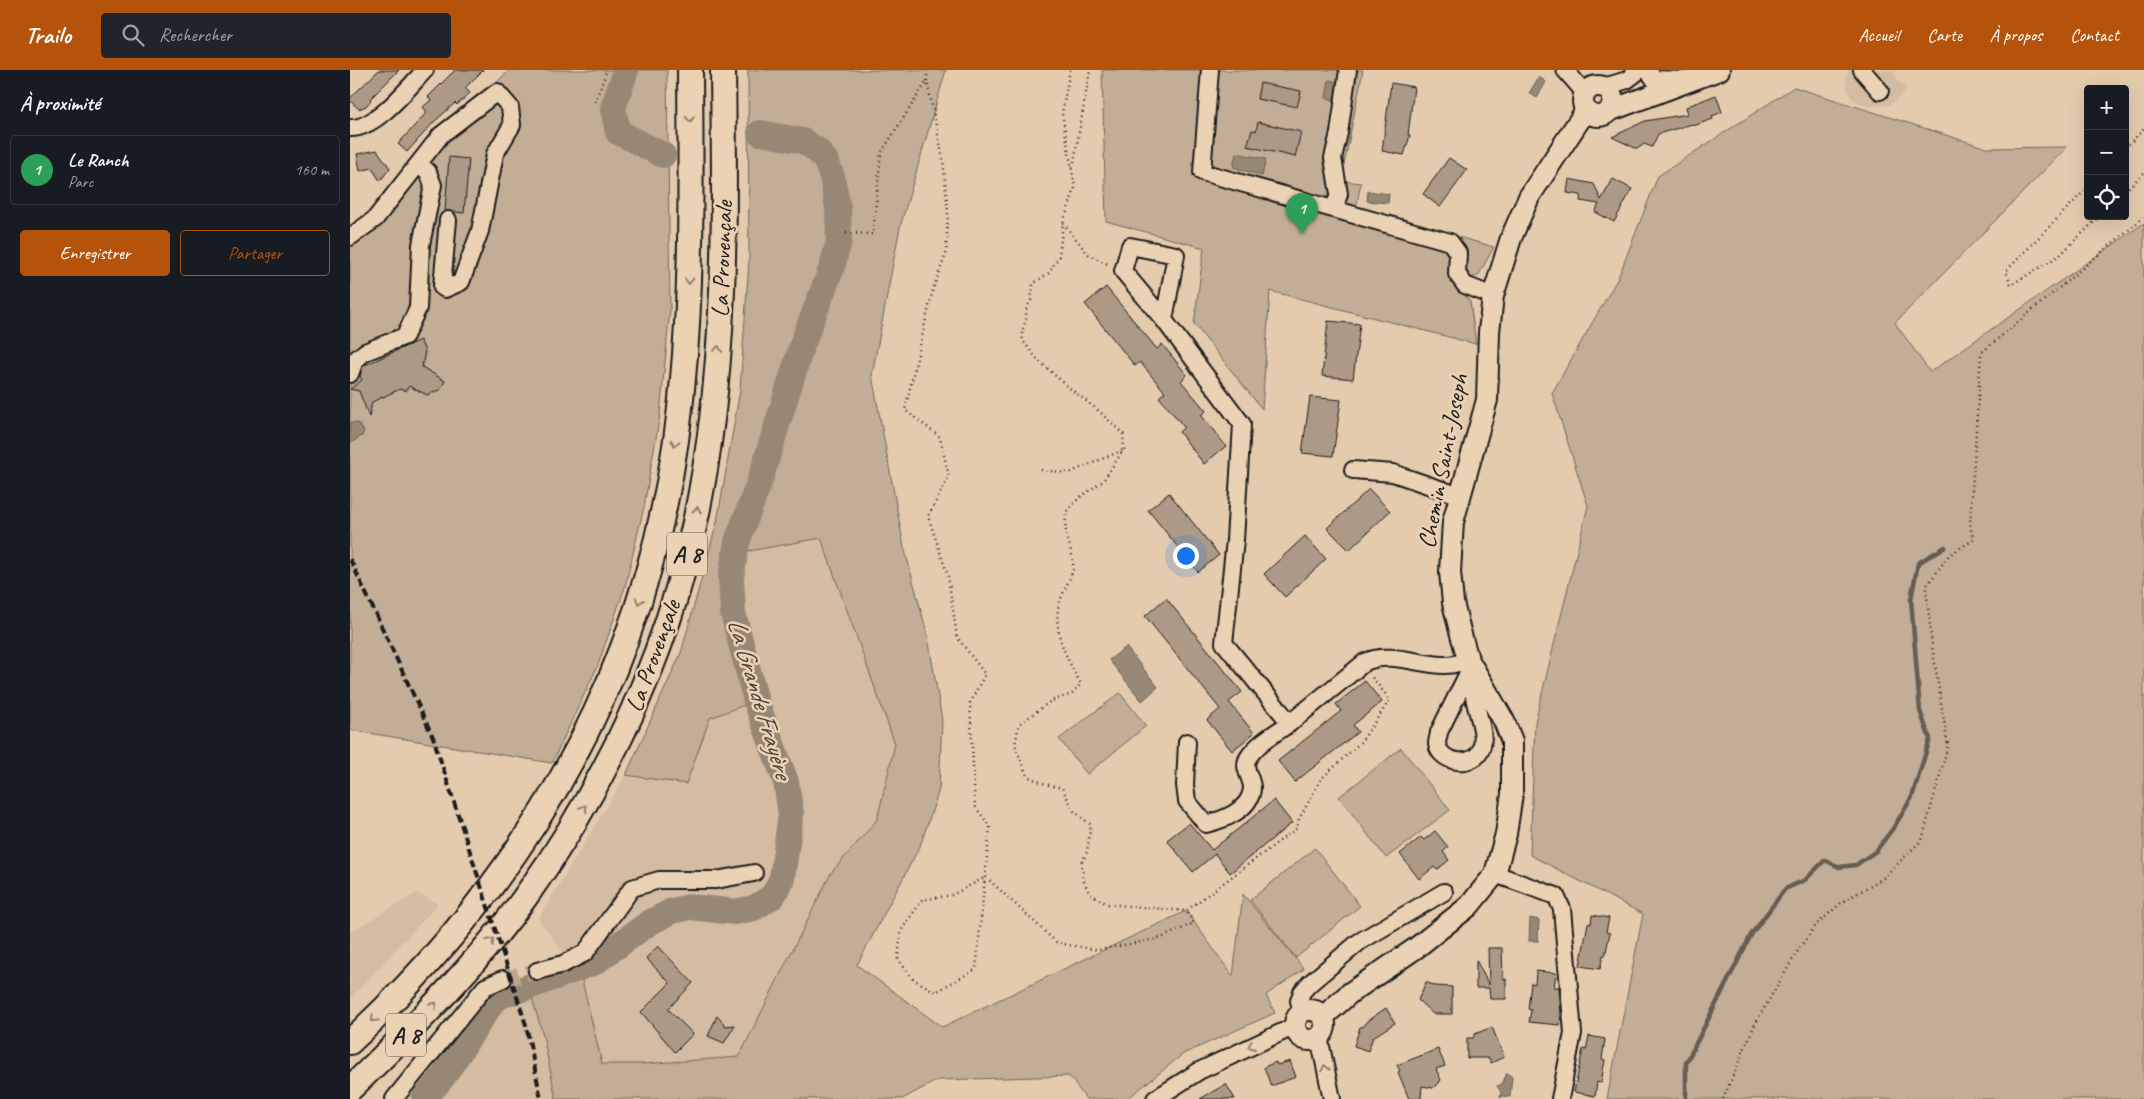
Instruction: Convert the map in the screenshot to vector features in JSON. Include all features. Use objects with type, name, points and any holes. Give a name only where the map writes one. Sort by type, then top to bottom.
[{"type":"highway","name":"La Provençale","points":[[350,1042],[432,959],[501,875],[531,831],[565,774],[597,711],[622,650],[642,592],[662,516],[676,441],[689,297],[691,203],[690,70]]},
{"type":"highway","name":"La Provençale","points":[[350,1089],[400,1041],[459,978],[525,898],[565,839],[597,785],[627,726],[656,654],[675,598],[694,526],[714,393],[721,320],[724,244],[723,70]]},
{"type":"main road","points":[[1599,102],[1667,90],[1719,70]]},
{"type":"main road","name":"Chemin Saint-Joseph","points":[[1323,1017],[1350,993],[1416,948],[1469,906],[1495,874],[1506,834],[1512,794],[1512,742],[1504,721],[1470,662],[1453,603],[1450,572],[1453,522],[1487,400],[1489,332],[1493,296],[1511,238],[1529,197],[1551,160],[1599,102]]},
{"type":"main road","points":[[1311,1010],[1323,1017],[1324,1030],[1319,1037],[1306,1040],[1298,1034],[1299,1019],[1311,1010]]},
{"type":"street","points":[[350,128],[357,128],[380,116],[425,70]]},
{"type":"street","points":[[1210,70],[1202,172],[1450,242],[1458,253],[1457,274],[1465,285],[1493,296]]},
{"type":"street","points":[[1334,209],[1339,194],[1332,158],[1339,133],[1348,70]]},
{"type":"street","points":[[1565,70],[1599,102],[1640,70]]},
{"type":"street","points":[[1648,70],[1654,79],[1696,80]]},
{"type":"street","points":[[1862,70],[1880,91]]},
{"type":"street","points":[[350,237],[374,219],[441,135],[496,92],[510,107],[512,125],[495,154],[480,230],[461,282],[445,289],[442,286],[448,220]]},
{"type":"street","points":[[350,374],[355,360],[365,352],[405,336],[418,308],[420,245],[433,185],[428,172],[419,163]]},
{"type":"street","points":[[1164,320],[1176,256],[1130,246],[1123,271],[1164,320],[1242,424],[1236,540],[1224,643],[1290,723]]},
{"type":"street","points":[[1353,470],[1393,473],[1460,496]]},
{"type":"street","points":[[1187,742],[1185,786],[1187,801],[1206,824],[1224,820],[1244,805],[1252,788],[1246,765],[1248,757],[1266,740],[1290,723],[1361,665],[1375,658],[1392,657],[1454,664],[1470,662]]},
{"type":"street","points":[[1470,662],[1473,694],[1483,740],[1477,756],[1468,761],[1458,762],[1442,753],[1438,744],[1439,732],[1470,662]]},
{"type":"street","points":[[536,970],[563,964],[585,953],[632,888],[658,880],[716,880],[754,873]]},
{"type":"street","points":[[1495,874],[1556,896],[1562,909],[1574,1033],[1560,1099]]},
{"type":"street","points":[[1155,1099],[1199,1071],[1299,1019],[1299,1001],[1302,992],[1309,984],[1359,942],[1444,892]]},
{"type":"street","points":[[394,1099],[485,987],[503,979]]},
{"type":"street","points":[[1319,1037],[1332,1099]]},
{"type":"path","points":[[596,102],[607,70]]},
{"type":"path","points":[[927,70],[927,81],[943,159],[948,212],[946,254],[933,289],[905,410],[940,437],[949,477],[928,516],[948,576],[957,637],[985,674],[970,703],[975,806],[990,827],[986,877],[976,969],[936,992],[913,979],[898,959],[901,931],[922,900],[952,895],[986,877]]},
{"type":"path","points":[[1070,70],[1062,113],[1075,188],[1063,223],[1059,256],[1049,273],[1033,284],[1031,300],[1026,310],[1026,319],[1022,332],[1023,341],[1038,360],[1099,411],[1123,434],[1124,449],[1103,481],[1080,497],[1066,512],[1066,531],[1072,553],[1073,571],[1064,587],[1057,611],[1059,638],[1081,684],[1072,694],[1051,701],[1019,724],[1015,744],[1027,776],[1045,784],[1062,788],[1074,811],[1091,825],[1087,852],[1082,862],[1083,879],[1089,893],[1107,904],[1186,911],[1297,828],[1299,819],[1321,779],[1361,742],[1390,700],[1361,665]]},
{"type":"path","points":[[1073,171],[1090,70]]},
{"type":"path","points":[[846,233],[873,234],[881,153],[927,81]]},
{"type":"path","points":[[2129,144],[2144,129]]},
{"type":"path","points":[[2129,188],[2144,173]]},
{"type":"path","points":[[2084,191],[2006,271],[2011,285],[2060,255],[2096,220]]},
{"type":"path","points":[[1723,1099],[1754,1024],[1797,952],[1816,926],[1841,903],[1883,878],[1922,840],[1948,746],[1932,646],[1926,587],[1949,555],[1972,540],[1970,523],[1981,353],[2144,217]]},
{"type":"path","points":[[1063,223],[1088,254],[1123,271]]},
{"type":"path","points":[[1041,470],[1070,472],[1124,449]]},
{"type":"path","points":[[986,877],[1057,943],[1098,950],[1161,938],[1194,923],[1186,911]]},
{"type":"shaded area","points":[[509,70],[667,70],[670,309],[660,415],[644,507],[625,587],[598,665],[552,763],[350,730],[350,231]]},
{"type":"shaded area","points":[[748,70],[946,70],[900,227],[872,375],[904,547],[928,637],[942,720],[939,790],[920,846],[857,965],[942,1027],[1186,911],[1233,976],[1243,894],[1304,969],[1266,995],[1275,1013],[1183,1054],[1127,1099],[1086,1099],[1069,1076],[938,1080],[902,1099],[556,1099],[543,1035],[531,995],[581,976],[602,1064],[643,1064],[739,1057],[831,873],[877,820],[895,744],[821,538],[743,552],[734,591],[750,703],[710,718],[686,784],[626,775],[681,653],[717,522],[740,390],[749,261]]},
{"type":"shaded area","points":[[1102,70],[1363,70],[1343,170],[1345,181],[1361,183],[1356,208],[1494,247],[1478,276],[1468,278],[1462,291],[1470,302],[1476,344],[1270,291],[1262,409],[1194,324],[1204,248],[1106,221]]},
{"type":"shaded area","points":[[1849,70],[1894,70],[1897,79],[1907,89],[1892,104],[1873,107],[1862,105],[1852,99],[1847,89],[1846,77]]},
{"type":"shaded area","points":[[1539,77],[1546,82],[1537,98],[1529,93]]},
{"type":"shaded area","points":[[1329,80],[1337,82],[1334,100],[1326,98]]},
{"type":"shaded area","points":[[1794,87],[1987,148],[2067,147],[1895,323],[1930,372],[2144,223],[2144,1099],[1607,1099],[1643,914],[1530,855],[1535,722],[1588,506],[1552,393],[1618,278],[1658,176]]},
{"type":"shaded area","points":[[1236,153],[1266,159],[1262,176],[1233,167]]},
{"type":"shaded area","points":[[1368,191],[1389,194],[1388,203],[1367,201]]},
{"type":"shaded area","points":[[354,422],[359,424],[364,431],[362,436],[350,443],[350,424]]},
{"type":"shaded area","points":[[821,538],[895,744],[877,820],[831,873],[739,1057],[643,1064],[602,1064],[581,976],[538,919],[626,775],[686,784],[710,718],[750,703],[734,591],[743,552]]},
{"type":"shaded area","points":[[1126,647],[1158,687],[1142,701],[1109,660]]},
{"type":"shaded area","points":[[1120,693],[1146,726],[1087,774],[1059,739]]},
{"type":"shaded area","points":[[1401,748],[1450,810],[1386,858],[1339,797]]},
{"type":"shaded area","points":[[1315,848],[1360,906],[1296,958],[1250,900]]},
{"type":"shaded area","points":[[417,893],[438,904],[350,999],[350,932]]},
{"type":"shaded area","points":[[1530,918],[1539,920],[1538,941],[1529,941]]},
{"type":"shaded area","points":[[531,995],[543,1035],[556,1099],[407,1099],[470,1023],[506,1004]]},
{"type":"shaded area","points":[[1507,1073],[1512,1077],[1510,1097],[1503,1096],[1500,1098],[1501,1092],[1497,1086],[1502,1084]]},
{"type":"building","points":[[379,70],[399,70],[370,99],[366,106],[359,109],[350,101],[350,98]]},
{"type":"building","points":[[455,70],[483,70],[465,88],[470,93],[457,105],[455,103],[434,122],[407,152],[398,144],[427,112],[423,107],[431,100],[428,97]]},
{"type":"building","points":[[1260,83],[1301,91],[1297,107],[1257,99]]},
{"type":"building","points":[[1391,83],[1414,87],[1408,135],[1410,135],[1404,155],[1382,151]]},
{"type":"building","points":[[1716,95],[1722,112],[1712,116],[1713,119],[1693,126],[1692,124],[1658,134],[1652,147],[1644,144],[1637,149],[1612,137],[1645,121],[1688,114],[1686,107]]},
{"type":"building","points":[[1258,122],[1301,132],[1295,157],[1247,146],[1252,130],[1256,131]]},
{"type":"building","points":[[377,150],[390,168],[380,181],[372,168],[360,171],[357,154]]},
{"type":"building","points":[[449,157],[469,159],[464,213],[445,211]]},
{"type":"building","points":[[1449,158],[1467,170],[1440,207],[1423,194]]},
{"type":"building","points":[[1569,179],[1594,184],[1601,200],[1613,179],[1632,189],[1614,222],[1595,212],[1599,204],[1580,201],[1581,195],[1567,193]]},
{"type":"building","points":[[1106,287],[1157,349],[1162,344],[1187,375],[1181,381],[1206,411],[1201,415],[1226,446],[1204,464],[1179,432],[1184,427],[1159,397],[1165,392],[1140,362],[1135,366],[1085,304]]},
{"type":"building","points":[[1328,321],[1360,324],[1353,379],[1322,376]]},
{"type":"building","points":[[420,340],[425,351],[422,367],[445,381],[440,390],[427,395],[409,386],[405,391],[400,389],[372,402],[369,417],[359,391],[350,389],[362,380],[360,376],[363,366]]},
{"type":"building","points":[[1310,397],[1341,400],[1333,456],[1302,453]]},
{"type":"building","points":[[1369,489],[1390,511],[1349,550],[1327,528]]},
{"type":"building","points":[[1169,493],[1219,555],[1198,572],[1148,510]]},
{"type":"building","points":[[1305,536],[1326,559],[1285,597],[1264,574]]},
{"type":"building","points":[[1166,598],[1242,692],[1229,702],[1254,733],[1232,751],[1207,720],[1220,709],[1145,616]]},
{"type":"building","points":[[1365,681],[1382,702],[1353,725],[1358,732],[1295,782],[1278,761],[1341,711],[1336,704]]},
{"type":"building","points":[[1274,800],[1292,823],[1230,873],[1215,854],[1193,872],[1167,840],[1189,823],[1212,850]]},
{"type":"building","points":[[1435,831],[1448,847],[1443,852],[1449,860],[1437,870],[1434,867],[1419,879],[1400,854],[1421,837],[1424,840]]},
{"type":"building","points":[[1592,915],[1609,918],[1606,932],[1610,933],[1600,969],[1580,966],[1588,923],[1591,924]]},
{"type":"building","points":[[658,946],[693,983],[668,1009],[693,1034],[675,1052],[641,1012],[670,983],[646,958]]},
{"type":"building","points":[[1488,948],[1502,948],[1503,979],[1506,979],[1506,999],[1490,999],[1489,988],[1476,988],[1476,960],[1489,985]]},
{"type":"building","points":[[1536,971],[1556,973],[1554,987],[1559,987],[1560,1025],[1529,1022],[1531,1010],[1528,1009],[1531,983],[1535,984]]},
{"type":"building","points":[[1426,982],[1435,986],[1452,987],[1452,1014],[1433,1014],[1418,1000]]},
{"type":"building","points":[[1386,1008],[1395,1023],[1373,1037],[1368,1051],[1354,1046],[1360,1027]]},
{"type":"building","points":[[717,1016],[726,1026],[735,1025],[724,1043],[708,1036]]},
{"type":"building","points":[[1492,1027],[1504,1057],[1491,1063],[1489,1058],[1467,1058],[1467,1038],[1473,1038],[1475,1034]]},
{"type":"building","points":[[1589,1036],[1605,1039],[1602,1059],[1605,1060],[1601,1083],[1597,1082],[1595,1096],[1574,1092],[1583,1049],[1586,1050]]},
{"type":"building","points":[[1438,1049],[1445,1066],[1436,1069],[1441,1080],[1433,1088],[1422,1086],[1421,1099],[1409,1099],[1397,1065]]},
{"type":"building","points":[[1290,1061],[1296,1077],[1271,1086],[1264,1067],[1276,1062],[1277,1065]]},
{"type":"building","points":[[1226,1084],[1235,1099],[1200,1099]]},
{"type":"waterway","name":"La Grande Frayère","points":[[626,70],[613,108],[618,132],[663,155]]},
{"type":"waterway","name":"La Grande Frayère","points":[[424,1099],[443,1077],[493,1001],[504,994],[523,989],[595,962],[649,923],[672,911],[690,907],[735,912],[754,908],[773,896],[782,878],[791,814],[786,782],[756,701],[733,613],[731,578],[737,542],[760,480],[802,345],[832,267],[839,241],[838,208],[832,177],[826,161],[817,150],[803,141],[760,133]]},
{"type":"waterway","points":[[1686,1099],[1686,1063],[1751,935],[1785,889],[1805,880],[1825,860],[1839,867],[1856,865],[1876,851],[1894,827],[1912,797],[1930,739],[1920,711],[1911,599],[1918,563],[1945,547]]},
{"type":"tunnel","points":[[503,979],[537,971]]},
{"type":"railway","points":[[350,559],[433,737],[526,1025],[541,1099]]},
{"type":"place","name":"Le Ranch","points":[[1302,234]]}]
